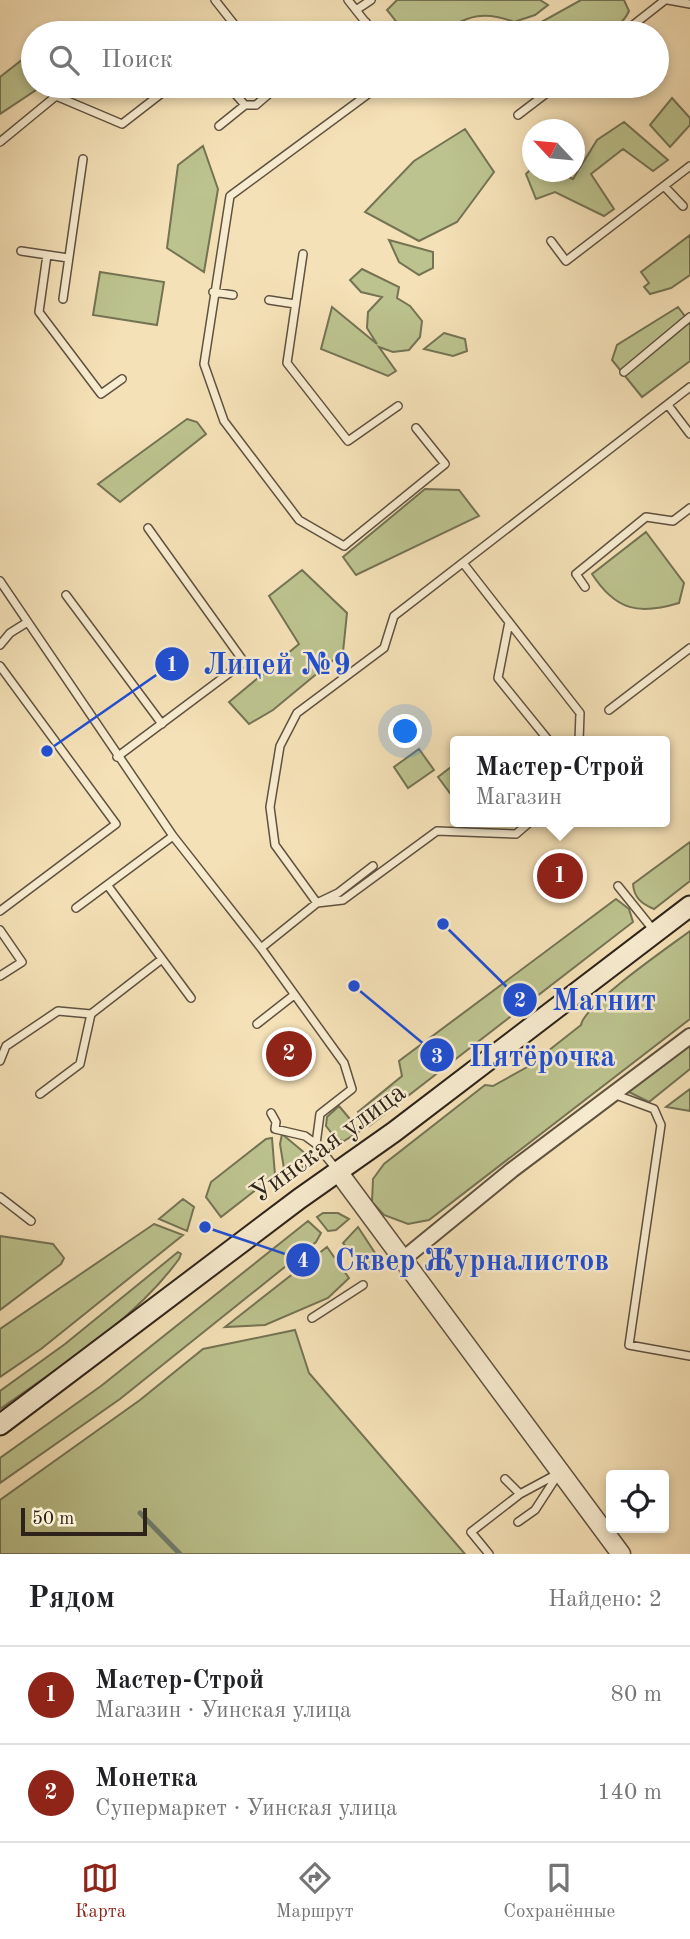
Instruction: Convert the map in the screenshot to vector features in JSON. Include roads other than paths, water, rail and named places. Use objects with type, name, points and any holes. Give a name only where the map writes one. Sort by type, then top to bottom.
[{"type":"main road","name":"Уинская улица","points":[[0,1425],[299,1199],[339,1173],[690,906]]},
{"type":"street","points":[[402,1260],[512,1170],[616,1095],[690,1036]]},
{"type":"street","points":[[339,1173],[621,1554]]},
{"type":"lane","points":[[215,0],[232,21]]},
{"type":"lane","points":[[348,0],[365,21]]},
{"type":"lane","points":[[356,10],[371,0]]},
{"type":"lane","points":[[638,21],[667,0],[690,4]]},
{"type":"lane","points":[[0,142],[54,98]]},
{"type":"lane","points":[[61,98],[122,124],[156,98]]},
{"type":"lane","points":[[238,98],[244,105]]},
{"type":"lane","points":[[219,126],[244,105],[256,105],[264,98]]},
{"type":"lane","points":[[363,98],[230,196],[213,292],[204,364],[224,421],[299,520],[344,546],[446,464],[416,428]]},
{"type":"lane","points":[[518,115],[540,98]]},
{"type":"lane","points":[[63,299],[83,159]]},
{"type":"lane","points":[[551,241],[566,261],[690,166]]},
{"type":"lane","points":[[664,186],[683,206]]},
{"type":"lane","points":[[20,251],[68,258]]},
{"type":"lane","points":[[303,254],[287,363],[348,442],[398,406]]},
{"type":"lane","points":[[47,255],[39,312],[101,394],[122,379]]},
{"type":"lane","points":[[213,292],[233,295]]},
{"type":"lane","points":[[269,300],[295,304]]},
{"type":"lane","points":[[624,372],[690,317]]},
{"type":"lane","points":[[317,903],[275,845],[270,807],[280,746],[297,713],[384,648],[394,617],[690,387]]},
{"type":"lane","points":[[668,405],[690,434]]},
{"type":"lane","points":[[585,587],[576,574],[646,517],[673,521],[690,509]]},
{"type":"lane","points":[[117,757],[244,662],[148,528]]},
{"type":"lane","points":[[463,563],[580,713],[579,736]]},
{"type":"lane","points":[[0,581],[173,836],[261,948],[344,1063],[352,1089],[320,1114],[316,1143]]},
{"type":"lane","points":[[66,595],[162,724]]},
{"type":"lane","points":[[509,622],[498,678],[545,736]]},
{"type":"lane","points":[[0,645],[10,633],[26,623]]},
{"type":"lane","points":[[609,709],[690,648]]},
{"type":"lane","points":[[0,666],[116,824],[0,911]]},
{"type":"lane","points":[[317,903],[343,900],[437,831],[516,834],[524,827]]},
{"type":"lane","points":[[76,908],[173,836]]},
{"type":"lane","points":[[261,948],[317,903],[338,893],[373,866]]},
{"type":"lane","points":[[108,886],[191,998]]},
{"type":"lane","points":[[618,886],[656,933]]},
{"type":"lane","points":[[0,896],[7,905]]},
{"type":"lane","points":[[0,930],[22,962],[0,976]]},
{"type":"lane","points":[[40,1094],[80,1064],[90,1014],[162,960]]},
{"type":"lane","points":[[257,1024],[294,995]]},
{"type":"lane","points":[[0,1061],[6,1046],[58,1011],[90,1014]]},
{"type":"lane","points":[[616,1095],[654,1109],[661,1125],[629,1345],[690,1356]]},
{"type":"lane","points":[[271,1113],[276,1122],[275,1129],[305,1136],[316,1143],[339,1173]]},
{"type":"lane","points":[[0,1197],[31,1221]]},
{"type":"lane","points":[[313,1318],[363,1285]]},
{"type":"lane","points":[[489,1554],[471,1532],[520,1494],[559,1473]]},
{"type":"lane","points":[[518,1522],[534,1510],[559,1473]]},
{"type":"lane","points":[[505,1479],[520,1494]]},
{"type":"waterway","points":[[140,1513],[180,1554]]},
{"type":"place","name":"Лицей №9","points":[[47,751]]},
{"type":"place","name":"Мастер-Строй","points":[[560,876]]},
{"type":"place","name":"Магнит","points":[[443,924]]},
{"type":"place","name":"Пятёрочка","points":[[354,986]]},
{"type":"place","name":"Монетка","points":[[289,1054]]},
{"type":"place","name":"Сквер Журналистов","points":[[205,1227]]}]
